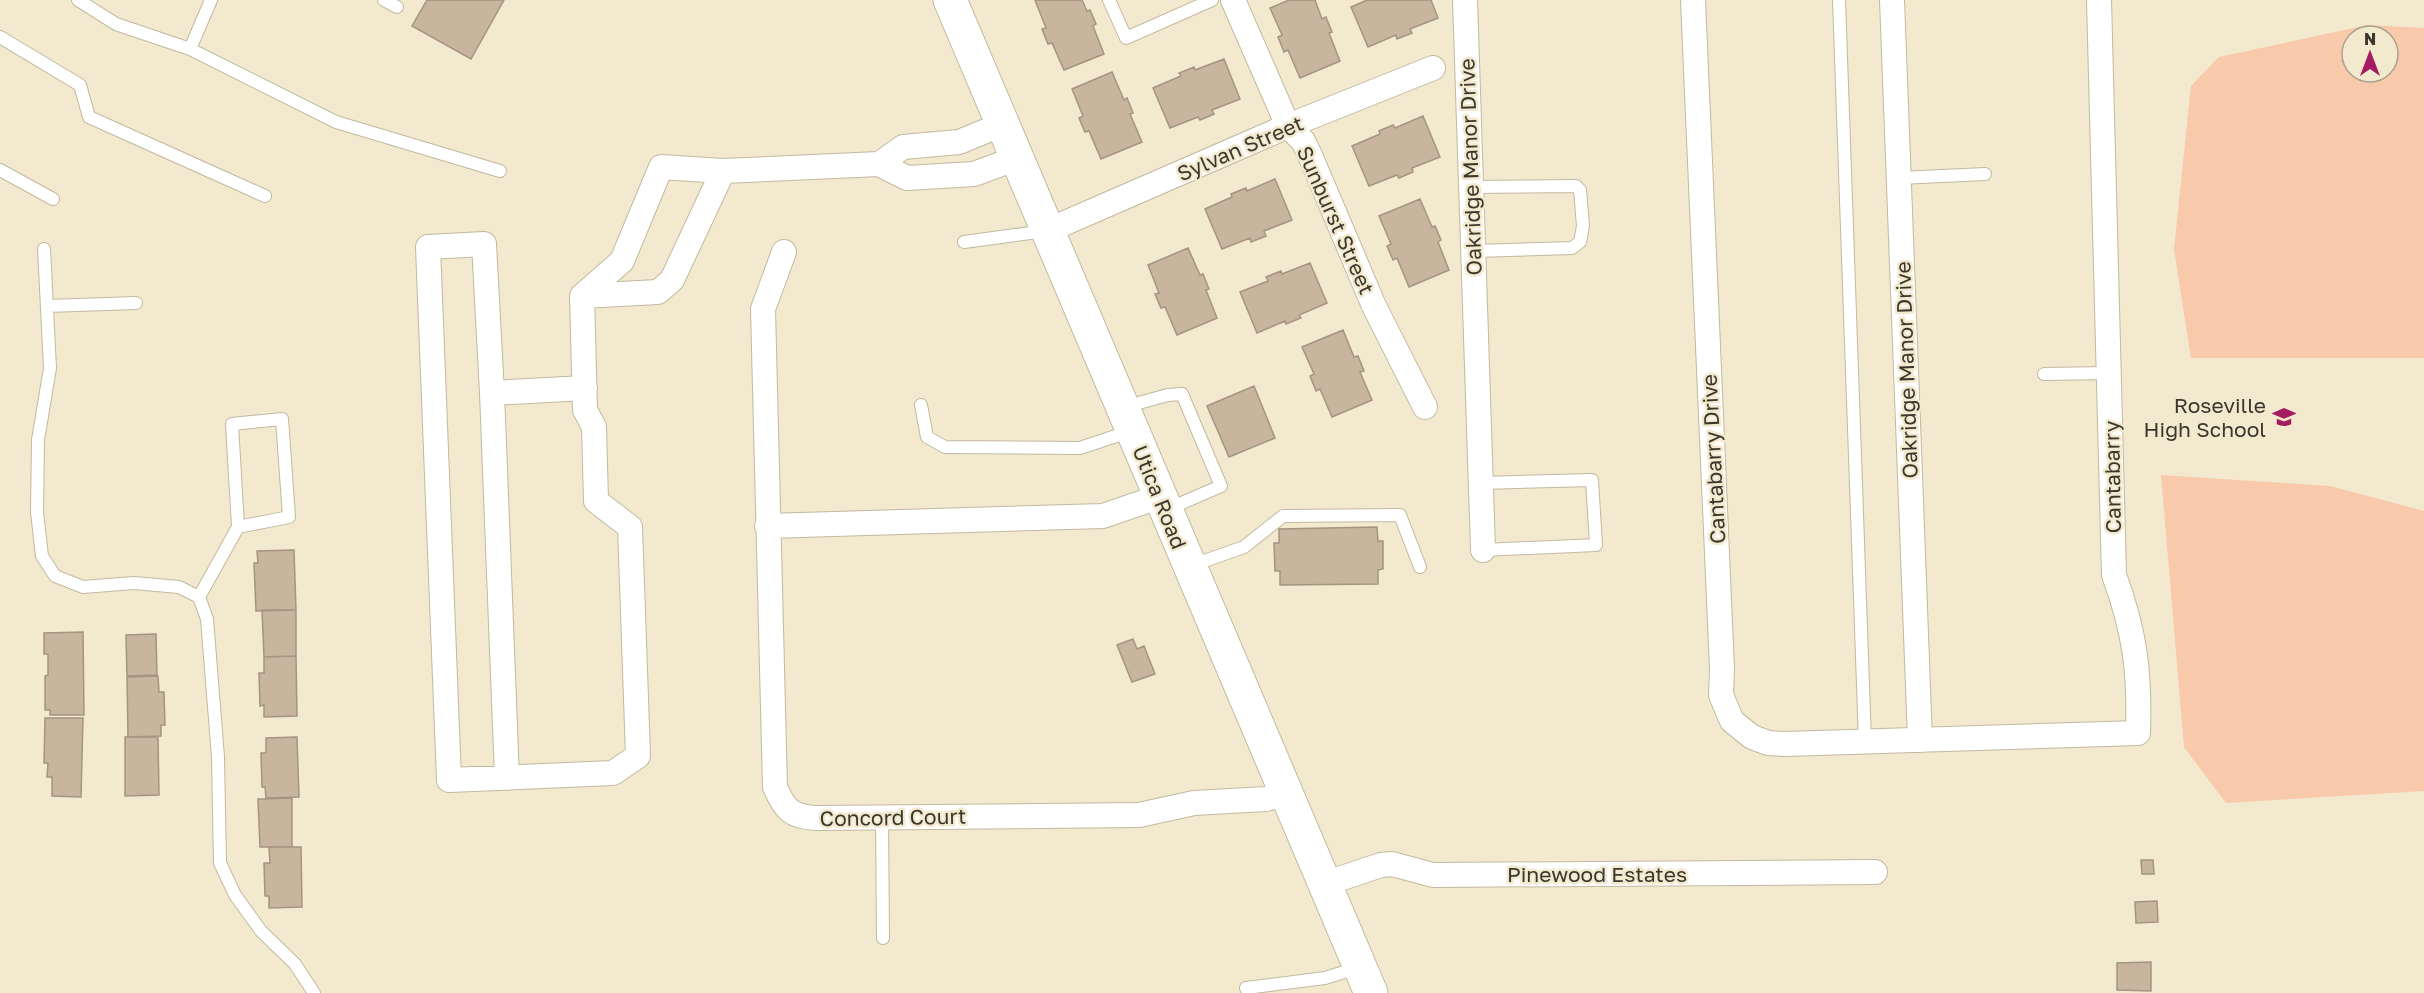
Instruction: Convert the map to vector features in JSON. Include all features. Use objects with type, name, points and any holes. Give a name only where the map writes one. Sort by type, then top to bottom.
[{"type":"main road","name":"Utica Road","points":[[950,0],[1365,980]]},
{"type":"street","name":"Sunburst Street","points":[[1233,0],[1288,126],[1303,141],[1309,153],[1374,306],[1425,407]]},
{"type":"street","name":"Oakridge Manor Drive","points":[[1465,0],[1483,550]]},
{"type":"street","name":"Cantabarry Drive","points":[[1693,0],[1722,657],[1721,695],[1732,721],[1752,737],[1768,743],[1920,740]]},
{"type":"street","name":"Oakridge Manor Drive","points":[[1892,0],[1920,740]]},
{"type":"street","name":"Cantabarry","points":[[1920,740],[2138,733],[2140,688],[2135,646],[2127,608],[2114,574],[2099,0]]},
{"type":"street","name":"Sylvan Street","points":[[1049,231],[1288,126],[1432,68]]},
{"type":"street","points":[[879,164],[903,147],[959,142],[1003,124]]},
{"type":"street","points":[[582,296],[622,261],[661,167],[723,171],[879,164],[907,178],[974,174],[1017,158]]},
{"type":"street","points":[[582,296],[658,292],[672,280],[723,171]]},
{"type":"street","points":[[507,778],[484,244],[428,247],[449,780],[507,778],[613,772],[638,756],[630,527],[596,501],[594,426],[585,410],[582,296]]},
{"type":"street","name":"Concord Court","points":[[784,252],[763,309],[775,787],[790,812],[801,817],[1139,815],[1194,803],[1266,799],[1286,794]]},
{"type":"street","points":[[492,393],[585,388]]},
{"type":"street","points":[[767,526],[1103,516],[1164,502]]},
{"type":"street","name":"Pinewood Estates","points":[[1324,884],[1361,871],[1392,864],[1433,875],[1875,872]]},
{"type":"lane","points":[[78,0],[116,24],[190,49],[336,122],[500,171]]},
{"type":"lane","points":[[190,49],[211,0]]},
{"type":"lane","points":[[384,0],[397,7]]},
{"type":"lane","points":[[1109,0],[1126,38],[1212,0]]},
{"type":"lane","points":[[1839,0],[1865,742]]},
{"type":"lane","points":[[0,37],[80,85],[88,117],[265,196]]},
{"type":"lane","points":[[0,170],[52,199]]},
{"type":"lane","points":[[1899,178],[1984,174]]},
{"type":"lane","points":[[1471,187],[1576,186],[1580,190],[1582,226],[1580,242],[1572,248],[1473,251]]},
{"type":"lane","points":[[964,242],[1049,231]]},
{"type":"lane","points":[[44,249],[50,368],[38,440],[37,512],[42,556],[55,576],[83,587],[134,583],[179,587],[199,597],[207,618],[218,758],[220,863],[235,895],[261,931],[295,964],[314,993]]},
{"type":"lane","points":[[47,306],[136,303]]},
{"type":"lane","points":[[2044,374],[2109,373]]},
{"type":"lane","points":[[921,405],[927,437],[945,447],[1080,448],[1168,395],[1182,394],[1221,486],[1164,502]]},
{"type":"lane","points":[[199,597],[238,527],[232,424],[282,419],[289,517],[238,527]]},
{"type":"lane","points":[[1481,483],[1592,480],[1596,545],[1483,550]]},
{"type":"lane","points":[[1189,567],[1244,547],[1283,516],[1400,515],[1420,567]]},
{"type":"lane","points":[[882,816],[883,938]]},
{"type":"lane","points":[[1249,993],[1246,988],[1324,978],[1365,980]]},
{"type":"shaded area","points":[[2400,27],[2424,28],[2424,358],[2191,358],[2174,249],[2191,86],[2219,57],[2340,31],[2340,84],[2400,84]]},
{"type":"shaded area","points":[[2161,475],[2330,486],[2424,511],[2424,791],[2226,803],[2184,747]]},
{"type":"building","points":[[427,0],[504,0],[471,59],[412,26]]},
{"type":"building","points":[[1035,0],[1082,0],[1087,11],[1090,10],[1096,24],[1093,26],[1104,54],[1064,70],[1052,43],[1048,44],[1042,29],[1046,28]]},
{"type":"building","points":[[1289,0],[1315,0],[1322,19],[1326,17],[1332,32],[1329,33],[1340,61],[1300,78],[1288,50],[1284,52],[1278,37],[1282,35],[1270,8]]},
{"type":"building","points":[[1367,0],[1431,0],[1438,18],[1410,29],[1412,33],[1397,39],[1396,35],[1368,47],[1351,7]]},
{"type":"building","points":[[1224,59],[1240,99],[1212,110],[1214,114],[1200,120],[1198,117],[1170,128],[1153,88],[1181,76],[1179,73],[1194,67],[1195,70]]},
{"type":"building","points":[[1112,72],[1124,100],[1127,98],[1133,113],[1130,114],[1142,142],[1101,159],[1089,131],[1085,132],[1079,118],[1083,116],[1072,89]]},
{"type":"building","points":[[1423,116],[1440,157],[1412,168],[1413,172],[1399,178],[1397,175],[1369,186],[1352,146],[1380,134],[1379,131],[1393,125],[1395,128]]},
{"type":"building","points":[[1275,179],[1292,220],[1264,231],[1266,236],[1251,242],[1250,238],[1222,249],[1205,209],[1232,197],[1231,194],[1246,188],[1247,191]]},
{"type":"building","points":[[1420,199],[1432,227],[1435,226],[1441,240],[1438,242],[1449,270],[1409,287],[1397,258],[1393,260],[1387,246],[1391,244],[1379,216]]},
{"type":"building","points":[[1188,248],[1200,275],[1203,274],[1209,289],[1206,290],[1217,318],[1177,335],[1165,307],[1161,308],[1155,294],[1159,293],[1148,265]]},
{"type":"building","points":[[1310,263],[1327,303],[1299,315],[1301,318],[1286,324],[1285,321],[1257,333],[1240,292],[1268,281],[1266,277],[1281,271],[1282,274]]},
{"type":"building","points":[[1343,330],[1354,357],[1358,356],[1364,371],[1360,372],[1372,400],[1332,417],[1320,389],[1316,391],[1310,376],[1314,374],[1302,347]]},
{"type":"building","points":[[1254,386],[1275,438],[1229,457],[1207,406]]},
{"type":"building","points":[[1377,527],[1378,541],[1383,541],[1383,569],[1378,570],[1378,584],[1280,585],[1280,571],[1275,571],[1274,543],[1279,543],[1279,529]]},
{"type":"building","points":[[294,550],[296,610],[256,611],[254,563],[258,563],[257,551]]},
{"type":"building","points":[[262,610],[296,610],[296,656],[264,657]]},
{"type":"building","points":[[83,632],[84,715],[50,715],[50,710],[45,710],[45,676],[48,675],[48,654],[44,654],[44,633]]},
{"type":"building","points":[[156,634],[157,675],[127,676],[126,635]]},
{"type":"building","points":[[1133,639],[1137,649],[1144,646],[1155,674],[1132,682],[1117,645]]},
{"type":"building","points":[[296,656],[297,716],[264,717],[264,705],[260,706],[259,673],[264,673],[264,657]]},
{"type":"building","points":[[158,676],[159,692],[164,692],[165,725],[161,725],[161,736],[128,737],[127,677]]},
{"type":"building","points":[[45,718],[83,718],[81,797],[52,796],[52,777],[47,777],[48,763],[44,763]]},
{"type":"building","points":[[125,737],[158,737],[159,795],[125,796]]},
{"type":"building","points":[[297,737],[299,797],[266,798],[265,787],[262,787],[261,753],[266,753],[266,738]]},
{"type":"building","points":[[292,798],[292,847],[260,847],[258,799]]},
{"type":"building","points":[[269,847],[301,847],[302,907],[269,908],[269,896],[265,896],[264,863],[270,863]]},
{"type":"building","points":[[2141,860],[2153,860],[2154,874],[2142,874]]},
{"type":"building","points":[[2157,901],[2158,922],[2136,923],[2135,902]]},
{"type":"building","points":[[2151,962],[2151,991],[2117,990],[2117,963]]},
{"type":"place","name":"Roseville High School","points":[[2284,417]]}]
